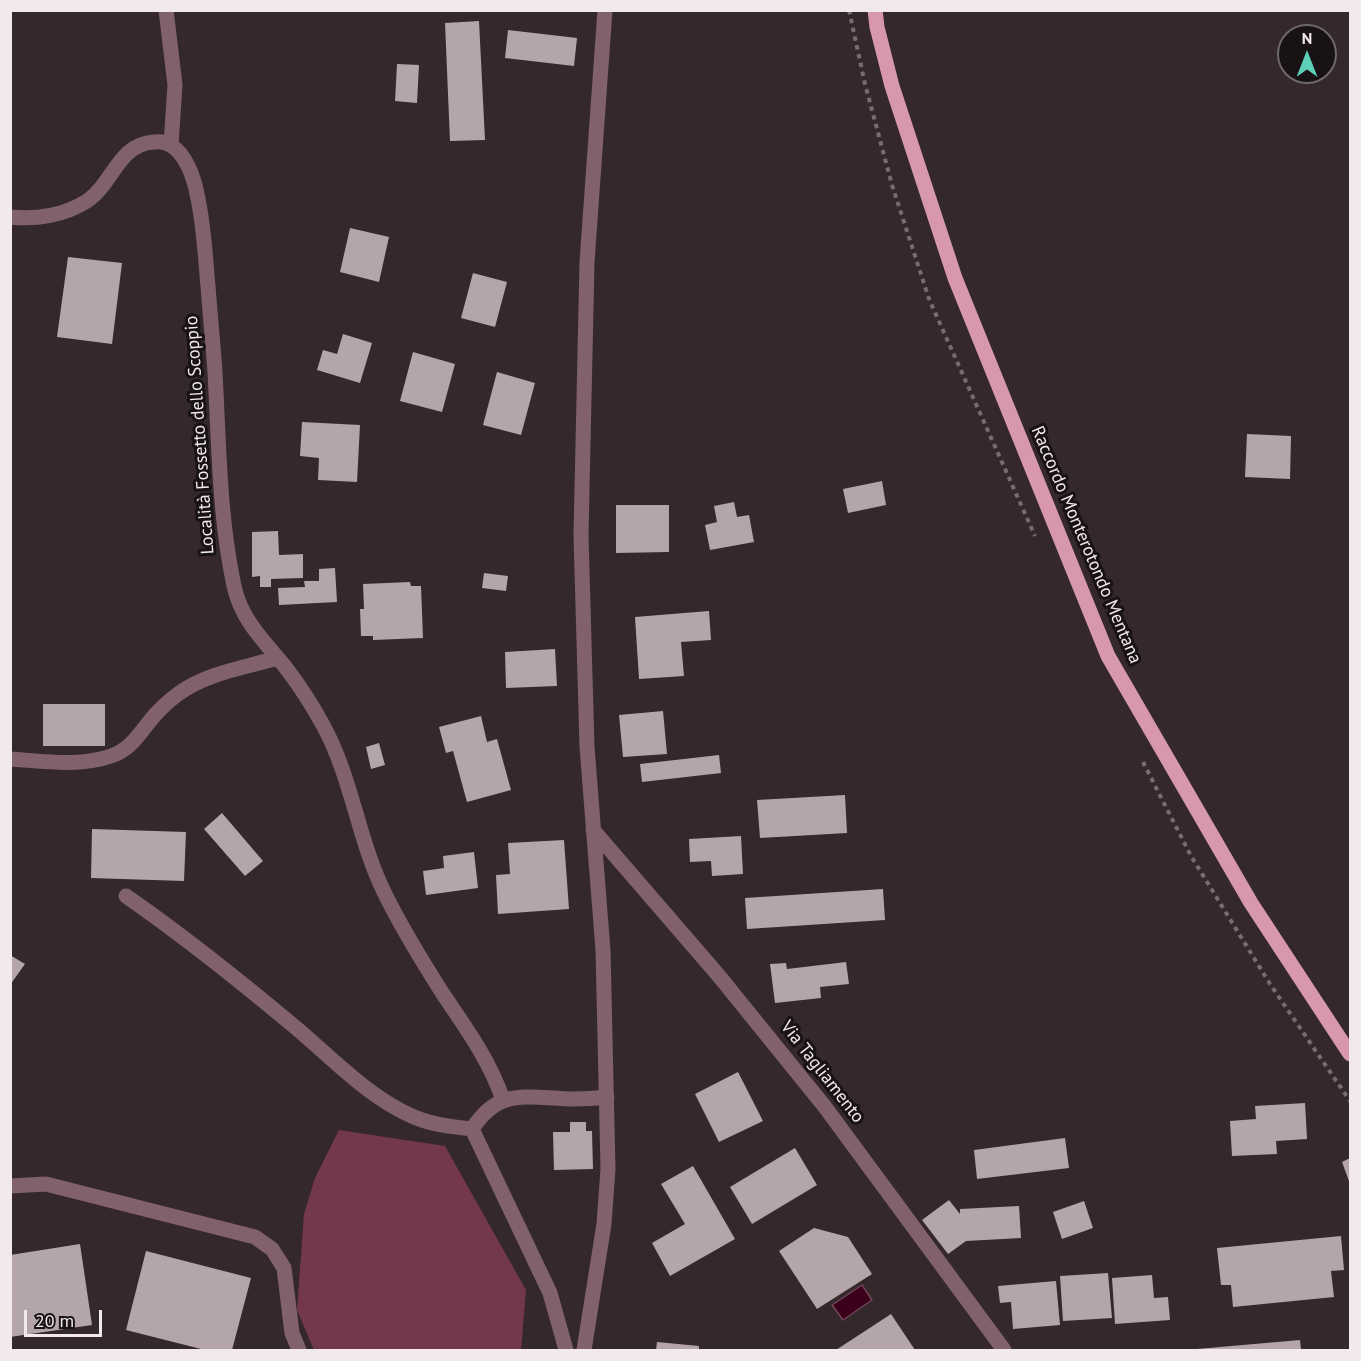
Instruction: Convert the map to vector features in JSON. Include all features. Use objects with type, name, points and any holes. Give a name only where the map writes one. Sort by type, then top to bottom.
[{"type":"main road","name":"Raccordo Monterotondo Mentana","points":[[875,10],[892,87],[955,278],[1108,656],[1251,903],[1350,1054]]},
{"type":"street","points":[[10,217],[51,216],[72,208],[94,196],[124,155],[135,148],[149,142],[160,141],[171,145],[175,85],[166,10]]},
{"type":"street","points":[[584,1350],[606,1199],[608,1169],[603,950],[587,747],[581,535],[587,262],[604,11]]},
{"type":"street","name":"Località Fossetto dello Scoppio","points":[[171,145],[186,163],[192,178],[197,194],[204,240],[215,370],[224,535],[234,588],[247,621],[307,697],[335,748],[382,888],[434,980],[481,1049],[503,1100]]},
{"type":"street","points":[[10,759],[63,762],[112,756],[135,740],[166,704],[196,683],[277,658]]},
{"type":"street","name":"Via Tagliamento","points":[[593,830],[725,983],[825,1107],[1004,1350]]},
{"type":"street","points":[[126,896],[198,947],[379,1096],[414,1117],[472,1129]]},
{"type":"street","points":[[472,1129],[484,1113],[503,1100],[526,1096],[579,1100],[608,1097]]},
{"type":"street","points":[[472,1129],[550,1293],[566,1350]]},
{"type":"street","points":[[10,1186],[46,1184],[255,1237],[272,1249],[284,1268],[292,1333],[299,1350]]},
{"type":"shaded area","points":[[339,1130],[445,1146],[526,1290],[521,1350],[314,1350],[297,1310],[304,1214],[315,1178]]},
{"type":"shaded area","points":[[862,1285],[872,1300],[843,1320],[832,1305]]},
{"type":"building","points":[[479,21],[485,140],[450,141],[445,23]]},
{"type":"building","points":[[508,30],[577,38],[574,66],[505,58]]},
{"type":"building","points":[[397,64],[419,65],[417,103],[395,101]]},
{"type":"building","points":[[350,228],[389,237],[379,282],[340,272]]},
{"type":"building","points":[[68,257],[122,263],[112,344],[57,337]]},
{"type":"building","points":[[473,273],[507,282],[495,327],[461,318]]},
{"type":"building","points":[[343,334],[372,343],[360,383],[317,370],[323,350],[337,354]]},
{"type":"building","points":[[413,352],[455,364],[442,412],[400,401]]},
{"type":"building","points":[[497,372],[535,383],[521,435],[483,425]]},
{"type":"building","points":[[302,422],[360,425],[357,482],[318,480],[319,458],[300,456]]},
{"type":"building","points":[[1247,434],[1291,436],[1290,479],[1245,477]]},
{"type":"building","points":[[882,481],[886,505],[848,513],[843,489]]},
{"type":"building","points":[[734,502],[737,517],[749,515],[754,542],[710,550],[705,525],[717,522],[714,506]]},
{"type":"building","points":[[616,505],[669,505],[669,552],[616,553]]},
{"type":"building","points":[[278,531],[279,555],[303,554],[303,578],[271,579],[271,587],[260,587],[260,576],[252,577],[252,532]]},
{"type":"building","points":[[335,568],[337,602],[279,605],[278,588],[305,587],[304,581],[319,581],[319,569]]},
{"type":"building","points":[[484,573],[508,576],[506,591],[482,588]]},
{"type":"building","points":[[410,582],[411,586],[421,586],[423,638],[373,640],[373,636],[361,636],[360,609],[364,609],[363,584]]},
{"type":"building","points":[[709,611],[711,640],[681,642],[684,676],[639,679],[635,617]]},
{"type":"building","points":[[555,649],[557,686],[506,688],[505,652]]},
{"type":"building","points":[[43,704],[105,704],[105,746],[43,746]]},
{"type":"building","points":[[663,711],[667,754],[623,757],[619,715]]},
{"type":"building","points":[[481,716],[487,742],[497,739],[511,790],[467,802],[453,751],[446,753],[439,727]]},
{"type":"building","points":[[379,743],[385,765],[371,769],[366,747]]},
{"type":"building","points":[[719,755],[721,773],[642,782],[640,764]]},
{"type":"building","points":[[845,795],[847,833],[760,838],[757,800]]},
{"type":"building","points":[[222,813],[263,861],[245,876],[204,829]]},
{"type":"building","points":[[92,829],[186,832],[184,881],[91,878]]},
{"type":"building","points":[[741,836],[743,874],[712,876],[711,861],[690,862],[689,839]]},
{"type":"building","points":[[564,840],[569,909],[498,914],[496,875],[510,874],[508,843]]},
{"type":"building","points":[[474,852],[478,888],[426,895],[423,871],[444,868],[443,856]]},
{"type":"building","points":[[883,889],[885,920],[747,929],[745,898]]},
{"type":"building","points":[[10,955],[25,964],[10,985]]},
{"type":"building","points":[[846,962],[849,984],[820,987],[821,998],[775,1003],[770,964],[786,963],[787,969]]},
{"type":"building","points":[[738,1072],[763,1121],[719,1142],[695,1094]]},
{"type":"building","points":[[1305,1103],[1307,1139],[1276,1141],[1277,1154],[1232,1156],[1230,1121],[1256,1119],[1255,1106]]},
{"type":"building","points":[[570,1122],[586,1122],[586,1131],[592,1131],[593,1169],[554,1170],[553,1132],[570,1132]]},
{"type":"building","points":[[1065,1138],[1069,1168],[977,1179],[974,1150]]},
{"type":"building","points":[[795,1148],[817,1185],[752,1224],[730,1187]]},
{"type":"building","points":[[1350,1158],[1350,1184],[1342,1162]]},
{"type":"building","points":[[693,1166],[735,1239],[670,1276],[652,1243],[685,1224],[661,1184]]},
{"type":"building","points":[[949,1200],[960,1214],[960,1209],[1019,1206],[1021,1238],[966,1241],[948,1254],[922,1220]]},
{"type":"building","points":[[1084,1201],[1093,1228],[1062,1239],[1053,1212]]},
{"type":"building","points":[[814,1228],[848,1237],[872,1274],[817,1309],[779,1251]]},
{"type":"building","points":[[1341,1236],[1344,1270],[1331,1271],[1334,1297],[1233,1307],[1231,1285],[1221,1285],[1217,1248]]},
{"type":"building","points":[[80,1244],[92,1325],[10,1337],[10,1255]]},
{"type":"building","points":[[146,1251],[251,1278],[232,1350],[205,1350],[126,1330]]},
{"type":"building","points":[[1108,1273],[1112,1318],[1063,1321],[1060,1276]]},
{"type":"building","points":[[1152,1275],[1154,1298],[1168,1297],[1170,1320],[1115,1324],[1112,1278]]},
{"type":"building","points":[[1056,1281],[1060,1325],[1013,1329],[1011,1302],[1000,1303],[998,1286]]},
{"type":"building","points":[[891,1314],[915,1350],[836,1350]]},
{"type":"building","points":[[1300,1340],[1301,1350],[1197,1350],[1197,1349]]},
{"type":"building","points":[[657,1342],[699,1346],[699,1350],[656,1350]]}]
